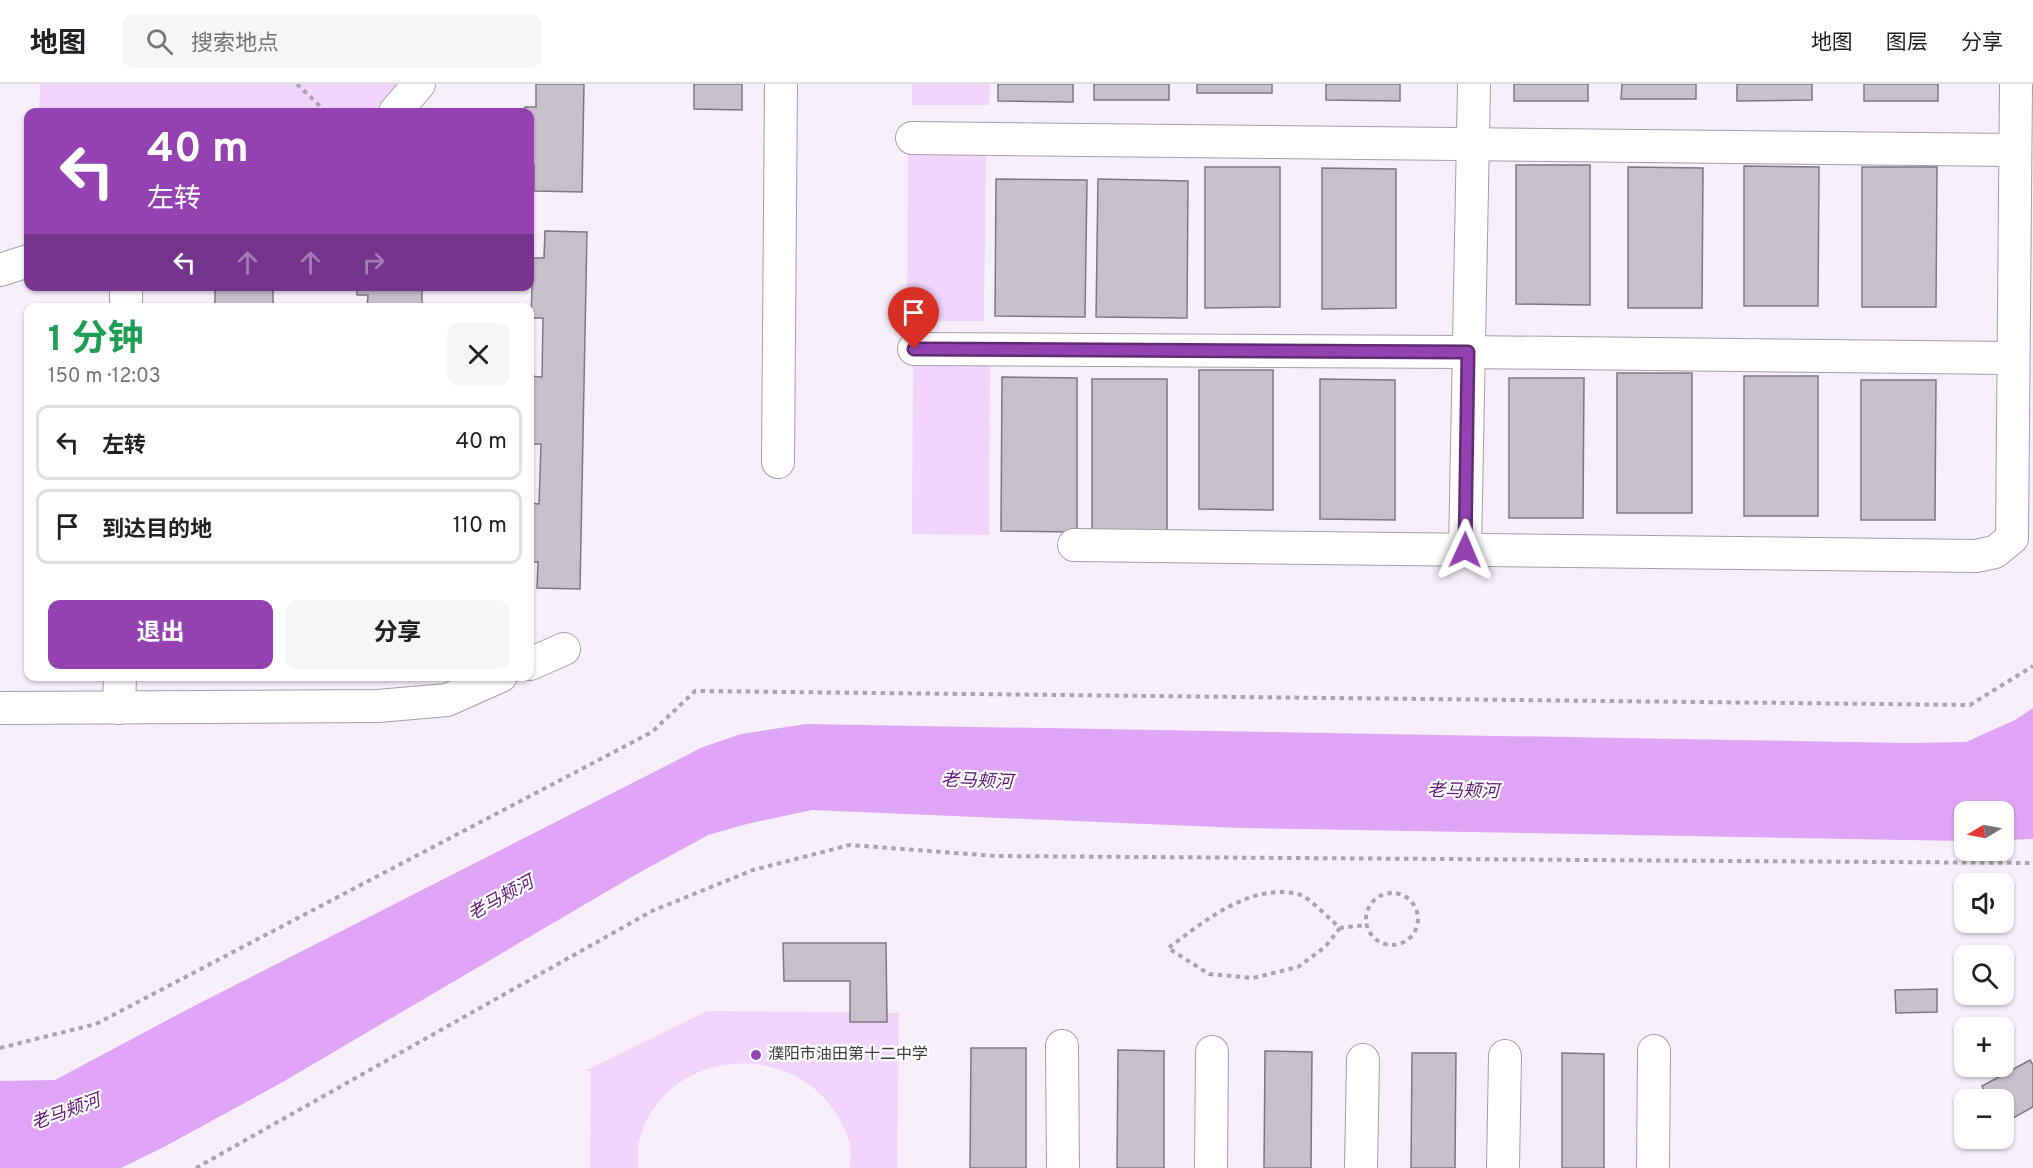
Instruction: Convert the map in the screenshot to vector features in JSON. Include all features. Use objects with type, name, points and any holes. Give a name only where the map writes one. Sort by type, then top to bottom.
[{"type":"street","points":[[398,108],[419,84]]},
{"type":"street","points":[[778,462],[781,84]]},
{"type":"street","points":[[1465,550],[1474,84]]},
{"type":"street","points":[[1074,545],[1976,556],[1995,552],[2012,538],[2012,358],[2024,248],[2015,150],[2016,84]]},
{"type":"street","points":[[912,138],[2015,150]]},
{"type":"street","points":[[0,270],[24,262]]},
{"type":"street","points":[[914,349],[2012,358]]},
{"type":"street","points":[[534,662],[564,649]]},
{"type":"street","points":[[119,708],[120,681]]},
{"type":"street","points":[[0,708],[389,705],[447,700],[490,681]]},
{"type":"street","points":[[1062,1046],[1063,1168]]},
{"type":"street","points":[[1653,1168],[1654,1051]]},
{"type":"street","points":[[1211,1168],[1212,1052]]},
{"type":"street","points":[[1503,1168],[1505,1056]]},
{"type":"street","points":[[1361,1168],[1363,1060]]},
{"type":"path","points":[[297,84],[322,108]]},
{"type":"path","points":[[0,1048],[96,1024],[652,732],[695,691],[1970,705],[2033,666]]},
{"type":"path","points":[[196,1168],[652,911],[753,870],[850,845],[995,856],[2033,863]]},
{"type":"path","points":[[1340,928],[1303,895],[1272,892],[1236,903],[1207,919],[1168,948],[1209,974],[1253,978],[1298,967],[1325,947],[1340,928],[1366,925]]},
{"type":"path","points":[[1390,893],[1399,894],[1412,903],[1418,918],[1413,934],[1401,944],[1392,945],[1376,940],[1366,925],[1369,908],[1381,896],[1390,893]]},
{"type":"shaded area","points":[[40,84],[400,84],[376,108],[39,108]]},
{"type":"shaded area","points":[[912,84],[990,84],[989,105],[912,105]]},
{"type":"shaded area","points":[[908,152],[986,152],[984,321],[907,321]]},
{"type":"shaded area","points":[[913,365],[990,366],[989,535],[912,534]]},
{"type":"shaded area","points":[[707,1011],[899,1013],[897,1168],[850,1168],[849,1141],[835,1112],[813,1088],[787,1072],[758,1064],[727,1065],[698,1072],[672,1088],[652,1111],[639,1141],[638,1168],[590,1168],[591,1071],[585,1071]]},
{"type":"water","name":"老马颊河","points":[[2033,708],[2033,839],[2014,840],[2014,801],[1954,801],[1954,841],[1241,828],[812,810],[747,824],[708,835],[635,875],[281,1083],[121,1168],[0,1168],[0,1081],[55,1080],[190,1008],[703,747],[741,734],[806,724],[1909,743],[1966,742],[2015,720]]},
{"type":"building","points":[[536,84],[584,84],[582,192],[534,191],[534,108],[525,108],[536,107]]},
{"type":"building","points":[[694,84],[742,84],[742,110],[694,109]]},
{"type":"building","points":[[998,84],[1073,84],[1073,102],[998,101]]},
{"type":"building","points":[[1094,84],[1169,84],[1169,100],[1094,100]]},
{"type":"building","points":[[1197,84],[1272,84],[1272,93],[1197,93]]},
{"type":"building","points":[[1326,84],[1400,84],[1400,101],[1326,100]]},
{"type":"building","points":[[1514,84],[1588,84],[1588,101],[1514,101]]},
{"type":"building","points":[[1622,84],[1696,84],[1696,99],[1621,99]]},
{"type":"building","points":[[1737,84],[1812,84],[1812,100],[1737,101]]},
{"type":"building","points":[[1864,84],[1938,84],[1938,101],[1864,101]]},
{"type":"building","points":[[1516,165],[1590,165],[1590,305],[1516,304]]},
{"type":"building","points":[[1744,166],[1819,167],[1818,306],[1744,306]]},
{"type":"building","points":[[1205,167],[1280,167],[1280,307],[1205,308]]},
{"type":"building","points":[[1628,167],[1703,168],[1702,308],[1628,308]]},
{"type":"building","points":[[1862,167],[1937,167],[1936,307],[1862,307]]},
{"type":"building","points":[[1322,168],[1396,169],[1396,308],[1322,309]]},
{"type":"building","points":[[996,179],[1087,180],[1085,317],[995,316]]},
{"type":"building","points":[[1098,179],[1188,181],[1187,318],[1096,317]]},
{"type":"building","points":[[545,231],[587,232],[580,589],[537,588],[538,562],[534,562],[534,503],[539,504],[541,444],[534,444],[534,376],[542,377],[543,318],[534,318],[534,303],[532,303],[532,291],[534,291],[534,258],[544,258]]},
{"type":"building","points":[[215,291],[273,291],[273,303],[215,303]]},
{"type":"building","points":[[357,291],[422,291],[422,303],[367,303],[368,295],[357,295]]},
{"type":"building","points":[[1199,370],[1273,370],[1273,510],[1199,509]]},
{"type":"building","points":[[1617,373],[1692,373],[1692,513],[1617,513]]},
{"type":"building","points":[[1744,376],[1818,376],[1818,516],[1744,516]]},
{"type":"building","points":[[1002,377],[1077,378],[1077,532],[1001,531]]},
{"type":"building","points":[[1509,378],[1584,378],[1583,518],[1509,518]]},
{"type":"building","points":[[1092,379],[1167,379],[1167,533],[1092,533]]},
{"type":"building","points":[[1320,379],[1395,380],[1395,520],[1320,519]]},
{"type":"building","points":[[1861,380],[1936,380],[1935,520],[1861,520]]},
{"type":"building","points":[[783,943],[886,943],[887,1022],[850,1022],[850,981],[784,981]]},
{"type":"building","points":[[1937,989],[1937,1012],[1896,1013],[1895,990]]},
{"type":"building","points":[[971,1048],[1026,1048],[1026,1168],[970,1168]]},
{"type":"building","points":[[1118,1050],[1164,1051],[1164,1168],[1117,1168]]},
{"type":"building","points":[[1265,1051],[1312,1052],[1311,1168],[1264,1168]]},
{"type":"building","points":[[1412,1053],[1456,1053],[1455,1168],[1411,1168]]},
{"type":"building","points":[[1562,1053],[1604,1054],[1604,1168],[1562,1168]]},
{"type":"building","points":[[2030,1060],[2033,1065],[2033,1107],[2014,1117],[2014,1089],[1984,1089],[1982,1086],[1999,1077],[2014,1077],[2014,1069]]},
{"type":"place","name":"濮阳市油田第十二中学","points":[[756,1055]]},
{"type":"route","points":[[914,349],[1468,352],[1465,550]]}]
